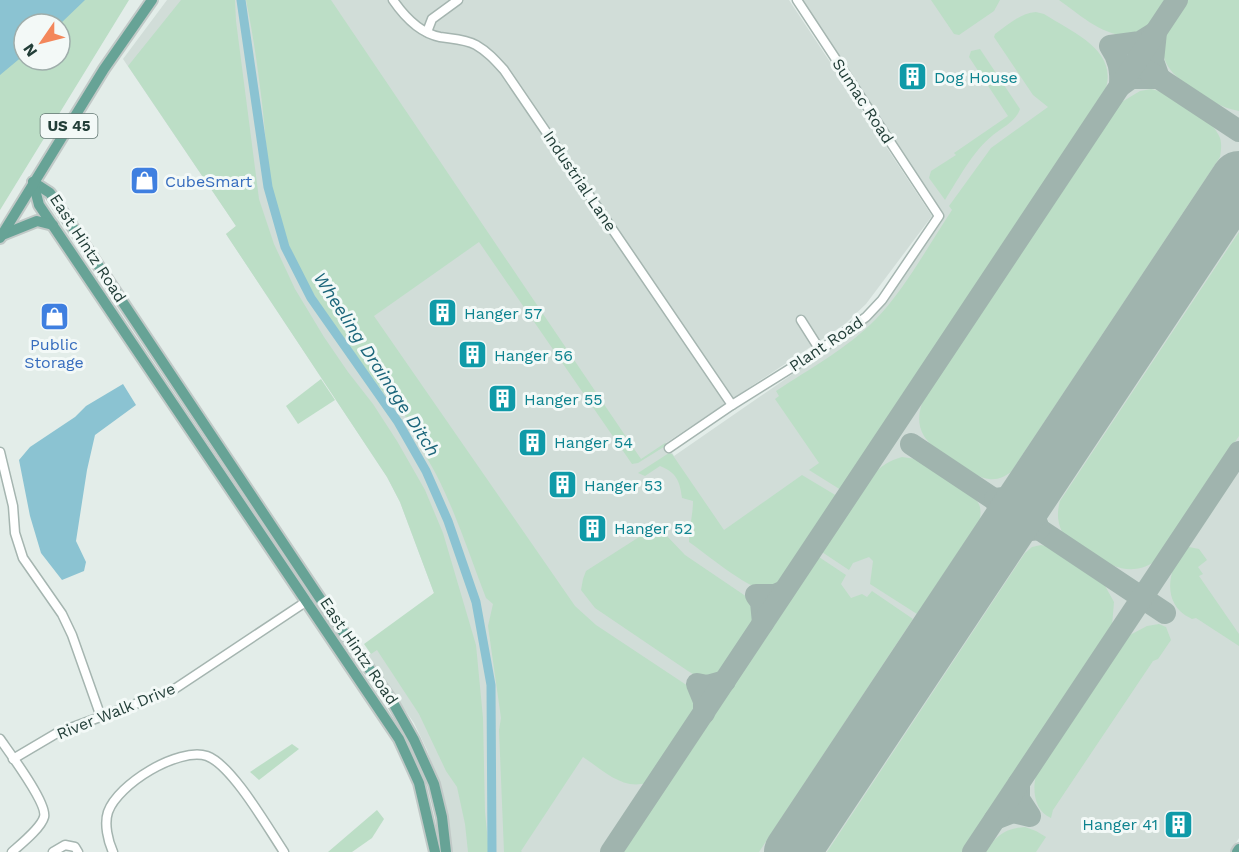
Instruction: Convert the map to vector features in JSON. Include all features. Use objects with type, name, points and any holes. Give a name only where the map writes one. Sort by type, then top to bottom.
[{"type":"main road","name":"US 45","points":[[1,237],[104,69],[152,0]]},
{"type":"main road","name":"East Hintz Road","points":[[33,182],[39,205],[399,739],[419,783],[435,852]]},
{"type":"main road","name":"East Hintz Road","points":[[33,182],[50,193],[325,606],[392,701],[414,740],[434,784],[442,817],[446,852]]},
{"type":"main road","points":[[1,237],[37,221],[53,225]]},
{"type":"street","name":"Industrial Lane","points":[[393,0],[402,13],[419,29],[437,36],[455,38],[474,44],[490,54],[504,70],[732,405]]},
{"type":"street","points":[[427,32],[432,19],[458,0]]},
{"type":"street","name":"Sumac Road","points":[[796,0],[930,203]]},
{"type":"street","name":"Plant Road","points":[[669,448],[852,329],[882,300],[939,216],[930,203]]},
{"type":"street","points":[[801,320],[820,350]]},
{"type":"street","points":[[0,452],[13,506],[15,533],[23,558],[62,614],[72,635],[101,717]]},
{"type":"street","name":"River Walk Drive","points":[[13,759],[57,733],[173,690],[307,601]]},
{"type":"street","points":[[0,739],[42,802],[45,815],[42,823],[12,852]]},
{"type":"street","points":[[113,852],[107,831],[108,812],[120,793],[146,773],[169,760],[190,754],[207,756],[221,764],[233,777],[284,852]]},
{"type":"street","points":[[53,852],[66,845],[75,847],[78,852]]},
{"type":"shaded area","points":[[167,0],[789,0],[932,216],[866,304],[845,324],[666,443],[674,456],[862,326],[892,293],[944,215],[801,0],[1239,0],[1239,838],[1230,852],[450,852],[444,799],[427,750],[414,723],[368,656],[434,593],[400,502],[387,477],[226,234],[236,226],[123,59]]},
{"type":"green space","points":[[0,0],[129,0],[0,210]]},
{"type":"green space","points":[[181,0],[235,0],[259,199],[274,244],[295,289],[324,337],[397,441],[425,490],[443,533],[476,645],[483,718],[485,812],[489,852],[468,852],[457,787],[446,771],[419,714],[377,650],[371,654],[364,644],[434,593],[400,502],[387,477],[226,234],[236,226],[128,66]]},
{"type":"green space","points":[[246,0],[331,0],[641,459],[665,443],[667,445],[638,463],[632,464],[479,242],[374,316],[575,606],[596,625],[691,688],[695,696],[694,712],[646,783],[629,784],[613,778],[583,757],[522,852],[504,852],[499,730],[501,718],[488,626],[493,604],[486,598],[447,496],[411,430],[404,412],[396,409],[342,336],[309,286],[295,259],[275,203],[270,178],[259,77]]},
{"type":"green space","points":[[931,0],[1000,0],[994,11],[959,35],[954,34]]},
{"type":"green space","points":[[1059,0],[1166,0],[1147,27],[1136,33],[1124,35],[1112,33],[1089,22]]},
{"type":"green space","points":[[1188,0],[1239,0],[1239,111],[1209,100],[1193,89],[1169,68],[1164,58],[1166,37]]},
{"type":"green space","points":[[1036,12],[1044,14],[1082,37],[1101,56],[1107,67],[1107,81],[1103,96],[841,490],[809,470],[819,463],[775,399],[779,396],[776,391],[841,349],[876,319],[906,281],[952,210],[949,206],[991,148],[1048,107],[1033,95],[994,37],[1014,20]]},
{"type":"green space","points":[[980,49],[1020,109],[1012,120],[979,149],[945,200],[929,178],[931,171],[1008,116],[969,57],[971,51]]},
{"type":"green space","points":[[1151,89],[1180,101],[1209,122],[1220,138],[1220,157],[1011,472],[1001,478],[992,479],[974,474],[944,455],[924,436],[919,416],[925,396],[1120,103],[1140,91]]},
{"type":"green space","points":[[1239,232],[1239,436],[1154,562],[1141,568],[1117,567],[1094,555],[1062,532],[1058,516],[1060,501]]},
{"type":"green space","points":[[321,379],[335,400],[298,424],[286,406]]},
{"type":"green space","points":[[669,453],[672,454],[724,530],[802,475],[837,496],[777,585],[767,590],[758,588],[748,584],[689,542],[693,501],[682,498],[680,487],[673,474],[660,466],[645,476],[638,473]]},
{"type":"green space","points":[[902,457],[916,459],[974,498],[980,510],[980,519],[917,614],[870,584],[873,561],[869,557],[853,563],[849,570],[822,552],[873,475],[886,464]]},
{"type":"green space","points":[[650,530],[665,534],[685,555],[747,597],[755,608],[752,623],[733,654],[722,669],[711,677],[702,677],[688,671],[595,608],[581,590],[586,571]]},
{"type":"green space","points":[[1041,545],[1049,547],[1104,584],[1114,602],[1112,626],[962,852],[827,852],[1025,553],[1032,547]]},
{"type":"green space","points":[[1189,547],[1199,549],[1207,560],[1198,567],[1203,574],[1199,576],[1239,634],[1239,646],[1196,618],[1192,619],[1174,604],[1170,586],[1173,568]]},
{"type":"green space","points":[[819,557],[846,575],[841,584],[851,598],[862,594],[867,597],[872,591],[913,619],[759,852],[623,852]]},
{"type":"green space","points":[[1159,624],[1166,627],[1171,640],[1158,659],[1153,661],[1053,810],[1051,818],[1038,806],[1034,788],[1036,775],[1128,636],[1147,626]]},
{"type":"green space","points":[[292,744],[299,749],[259,780],[250,772]]},
{"type":"green space","points":[[377,810],[384,819],[372,838],[352,852],[328,852]]},
{"type":"green space","points":[[1025,827],[1046,837],[1036,852],[985,852],[1002,834],[1012,829]]},
{"type":"water","points":[[0,0],[85,0],[72,12],[12,12],[12,65],[0,75]]},
{"type":"water","points":[[123,384],[136,405],[95,435],[76,541],[86,562],[84,571],[62,580],[41,553],[30,516],[19,460],[30,447],[75,417],[86,406]]},
{"type":"waterway","name":"Wheeling Drainage Ditch","points":[[241,0],[268,187],[285,247],[311,298],[398,422],[426,471],[448,521],[476,602],[491,685],[492,852]]},
{"type":"taxiway","points":[[611,852],[1177,0]]},
{"type":"taxiway","points":[[1156,32],[1153,61],[1159,78],[1131,78],[1120,86],[1119,65],[1110,46],[1140,42],[1156,32]]},
{"type":"taxiway","points":[[1148,71],[1239,131]]},
{"type":"taxiway","points":[[911,444],[1165,613]]},
{"type":"taxiway","points":[[973,852],[1239,452]]},
{"type":"taxiway","points":[[1035,485],[1033,507],[1039,529],[1013,532],[996,545],[1001,522],[995,499],[1021,496],[1035,485]]},
{"type":"taxiway","points":[[763,623],[761,602],[756,595],[775,595],[784,591]]},
{"type":"taxiway","points":[[704,713],[704,701],[697,684],[707,686],[725,681]]},
{"type":"taxiway","points":[[995,819],[1013,812],[1030,816],[1019,799],[1019,783]]},
{"type":"runway","points":[[792,852],[1239,179]]},
{"type":"place","name":"Dog House","points":[[913,77]]},
{"type":"place","name":"CubeSmart","points":[[144,181]]},
{"type":"place","name":"Hanger 57","points":[[443,313]]},
{"type":"place","name":"Public Storage","points":[[54,316]]},
{"type":"place","name":"Hanger 56","points":[[473,355]]},
{"type":"place","name":"Hanger 55","points":[[503,399]]},
{"type":"place","name":"Hanger 54","points":[[533,442]]},
{"type":"place","name":"Hanger 53","points":[[563,485]]},
{"type":"place","name":"Hanger 52","points":[[593,528]]},
{"type":"place","name":"Hanger 41","points":[[1179,824]]}]
